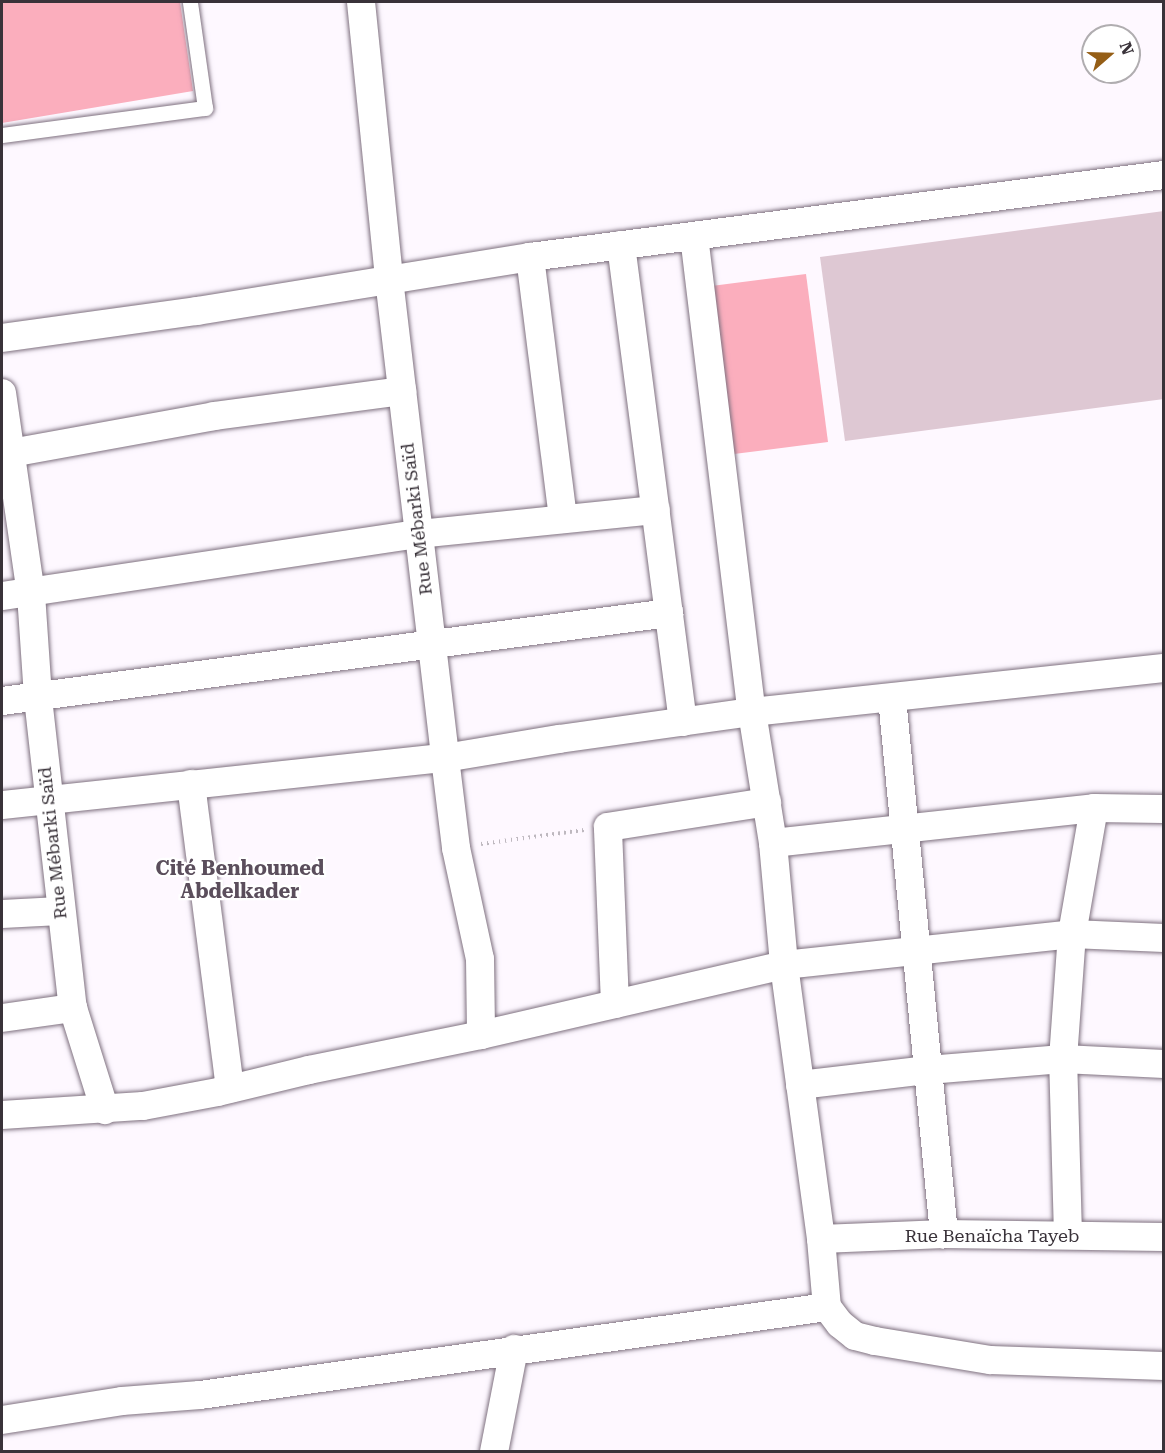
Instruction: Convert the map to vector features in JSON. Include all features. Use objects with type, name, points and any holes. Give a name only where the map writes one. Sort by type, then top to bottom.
[{"type":"street","name":"Rue Mébarki Saïd","points":[[361,2],[389,279],[456,848],[480,958],[481,1035]]},
{"type":"street","points":[[2,338],[197,311],[530,257],[1164,175]]},
{"type":"street","points":[[694,236],[752,712],[773,843],[784,965],[822,1239],[826,1307],[840,1324],[855,1336],[875,1341],[990,1360],[1164,1366]]},
{"type":"street","points":[[621,245],[683,722]]},
{"type":"street","points":[[530,257],[563,519]]},
{"type":"street","points":[[6,454],[214,416],[402,391]]},
{"type":"street","name":"Rue Mébarki Saïd","points":[[2,393],[6,454],[31,594],[48,798],[73,1008],[105,1110]]},
{"type":"street","points":[[2,596],[31,594],[220,562],[419,534],[656,510]]},
{"type":"street","points":[[2,701],[669,613]]},
{"type":"street","points":[[2,805],[48,798],[445,758],[752,712],[1164,668]]},
{"type":"street","points":[[891,698],[944,1234]]},
{"type":"street","points":[[191,784],[230,1089]]},
{"type":"street","points":[[615,1004],[608,827],[767,802]]},
{"type":"street","points":[[1068,1235],[1063,1059],[1072,934],[1094,808]]},
{"type":"street","points":[[773,843],[1094,808],[1164,809]]},
{"type":"street","points":[[2,914],[60,911]]},
{"type":"street","points":[[2,1115],[143,1106],[481,1035],[784,965],[916,953],[1072,934],[1164,938]]},
{"type":"street","points":[[2,1018],[73,1008]]},
{"type":"street","points":[[801,1085],[928,1070],[1063,1059],[1164,1064]]},
{"type":"street","name":"Rue Benaïcha Tayeb","points":[[822,1239],[944,1234],[1164,1237]]},
{"type":"street","points":[[2,1420],[122,1401],[200,1395],[514,1349],[826,1307]]},
{"type":"street","points":[[494,1452],[514,1349]]},
{"type":"lane","points":[[2,135],[205,108],[190,2]]},
{"type":"path","points":[[456,848],[608,827]]},
{"type":"shaded area","points":[[2,2],[180,2],[193,91],[2,123]]},
{"type":"shaded area","points":[[806,274],[828,442],[710,457],[688,289]]},
{"type":"building","points":[[1164,211],[1164,399],[845,441],[820,257]]},
{"type":"district","name":"Cité Benhoumed Abdelkader","points":[[240,880]]}]
